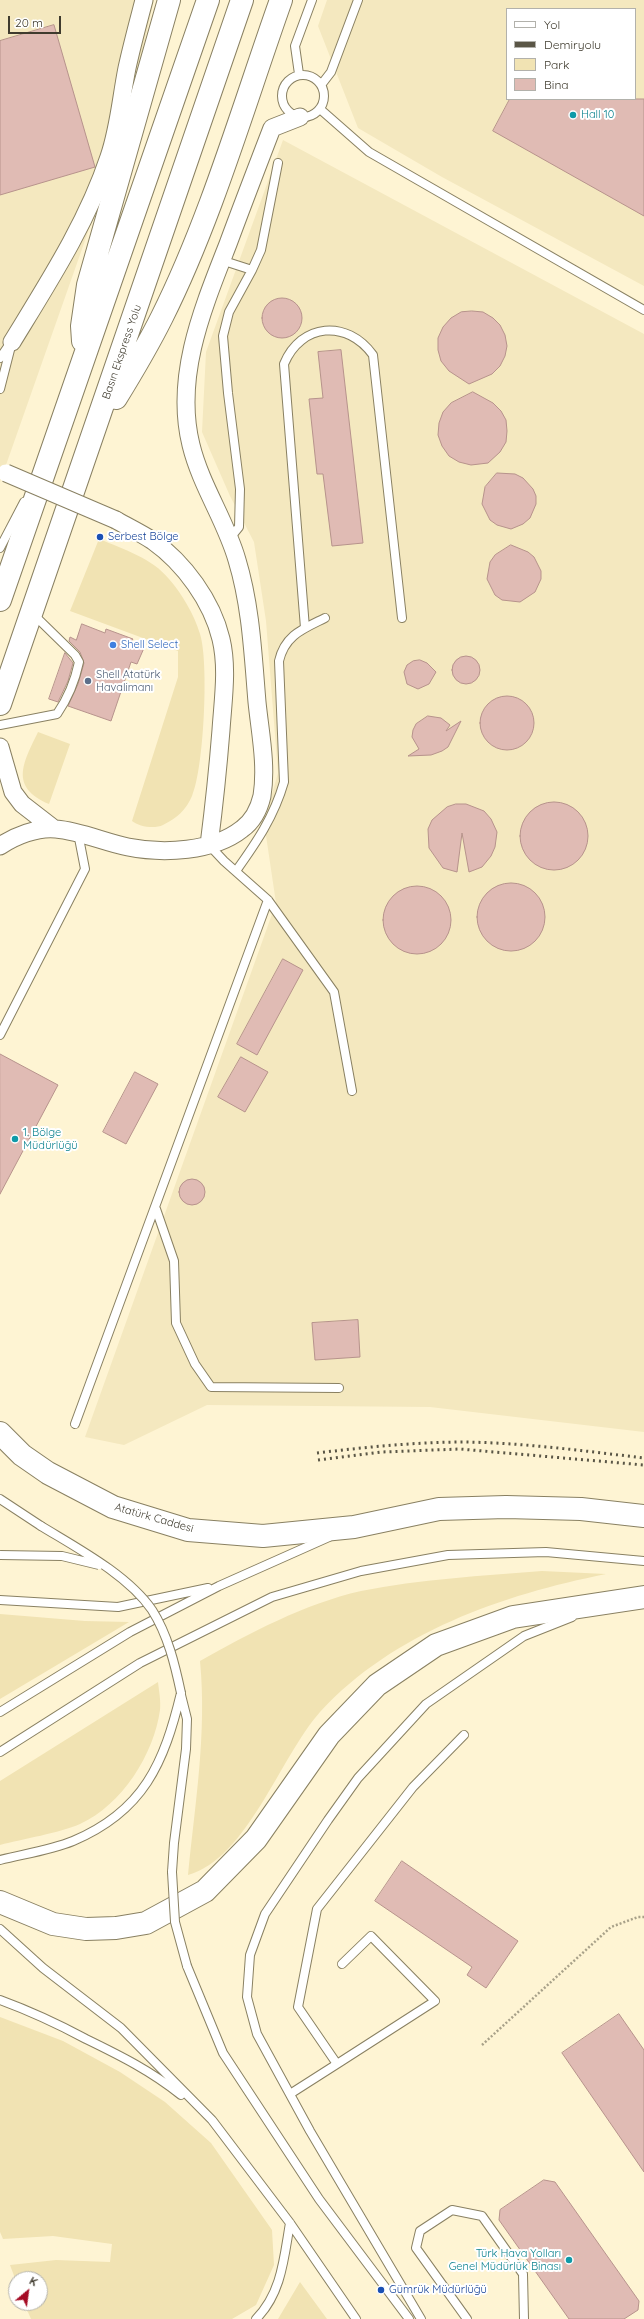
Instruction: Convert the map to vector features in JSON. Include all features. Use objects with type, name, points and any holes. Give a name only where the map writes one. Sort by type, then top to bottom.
[{"type":"main road","points":[[84,358],[82,326],[88,285],[169,0]]},
{"type":"main road","points":[[0,600],[208,0]]},
{"type":"main road","name":"Basın Ekspress Yolu","points":[[0,704],[242,0]]},
{"type":"main road","points":[[92,439],[162,317],[181,275],[220,174],[281,0]]},
{"type":"main road","name":"Atatürk Caddesi","points":[[0,1433],[22,1455],[48,1473],[113,1507],[188,1530],[263,1536],[354,1527],[446,1509],[506,1507],[581,1509],[644,1516]]},
{"type":"main road","points":[[0,1902],[53,1924],[86,1929],[116,1928],[146,1922],[205,1891],[256,1839],[329,1735],[384,1680],[436,1645],[513,1617],[615,1600],[644,1597]]},
{"type":"street","points":[[12,342],[55,271],[83,217],[109,158],[117,132],[127,68],[144,0]]},
{"type":"street","points":[[0,846],[10,840],[28,833],[53,828],[78,833],[129,847],[160,850],[209,845],[233,836],[245,828],[255,815],[262,797],[264,767],[248,610],[243,580],[230,538],[215,509],[193,451],[186,400],[198,322],[272,128],[300,117]]},
{"type":"street","points":[[2,471],[116,520],[153,541],[183,569],[201,593],[214,617],[221,640],[224,667],[223,702],[209,845]]},
{"type":"street","points":[[0,747],[13,792],[22,804],[53,828]]},
{"type":"lane","points":[[300,74],[295,46],[312,0]]},
{"type":"lane","points":[[321,85],[331,72],[358,0]]},
{"type":"lane","points":[[300,74],[308,75],[321,85],[324,93],[320,109],[314,114],[300,117],[288,111],[281,99],[281,92],[287,80],[300,74]]},
{"type":"lane","points":[[320,109],[368,152],[644,310]]},
{"type":"lane","points":[[230,538],[239,527],[240,489],[223,336],[234,301],[252,270],[261,250],[278,163]]},
{"type":"lane","points":[[221,260],[252,270]]},
{"type":"lane","points":[[305,628],[284,364],[291,351],[301,340],[310,335],[329,330],[340,331],[359,340],[373,355],[402,618]]},
{"type":"lane","points":[[0,358],[12,342]]},
{"type":"lane","points":[[0,389],[12,342]]},
{"type":"lane","points":[[0,548],[51,452]]},
{"type":"lane","points":[[0,725],[56,714],[66,700],[76,675],[79,662],[75,655],[32,612]]},
{"type":"lane","points":[[236,871],[265,829],[279,798],[284,782],[279,661],[285,644],[297,632],[325,618]]},
{"type":"lane","points":[[0,1035],[50,940],[85,869],[78,833]]},
{"type":"lane","points":[[209,845],[268,900],[334,992],[352,1091]]},
{"type":"lane","points":[[75,1424],[156,1209],[268,900]]},
{"type":"lane","points":[[156,1209],[174,1261],[176,1323],[195,1364],[211,1387],[338,1388]]},
{"type":"lane","points":[[0,1499],[107,1567],[152,1610],[172,1656],[187,1719],[186,1749],[174,1843],[172,1872],[175,1922],[186,1966],[223,2053],[319,2199],[409,2319]]},
{"type":"lane","points":[[0,1712],[130,1632],[219,1586],[354,1527]]},
{"type":"lane","points":[[0,1752],[140,1663],[216,1624],[272,1598],[361,1571],[448,1555],[546,1552],[644,1561]]},
{"type":"lane","points":[[0,1555],[62,1556],[107,1567]]},
{"type":"lane","points":[[0,1600],[118,1607],[219,1586]]},
{"type":"lane","points":[[421,2319],[290,2094],[257,2034],[247,1997],[250,1955],[265,1914],[358,1778],[426,1704],[524,1636],[615,1600]]},
{"type":"lane","points":[[0,1860],[73,1841],[102,1826],[128,1807],[146,1784],[159,1762],[171,1734],[181,1693]]},
{"type":"lane","points":[[337,2064],[298,2008],[316,1909],[413,1787],[464,1735]]},
{"type":"lane","points":[[0,1929],[43,1968],[121,2028],[212,2120],[290,2222],[356,2319]]},
{"type":"lane","points":[[290,2094],[435,2001],[371,1936],[342,1964]]},
{"type":"lane","points":[[0,2000],[37,2013],[156,2075],[212,2120]]},
{"type":"lane","points":[[467,2319],[416,2248],[420,2231],[452,2210],[482,2216],[523,2274],[524,2319]]},
{"type":"lane","points":[[256,2319],[265,2311],[281,2277],[290,2222]]},
{"type":"path","points":[[482,2045],[611,1927],[638,1917],[644,1917]]},
{"type":"shaded area","points":[[0,0],[154,0],[126,124],[0,482]]},
{"type":"shaded area","points":[[327,0],[644,0],[644,286],[442,177],[358,128],[318,26]]},
{"type":"shaded area","points":[[283,140],[644,334],[644,1432],[430,1407],[207,1405],[124,1445],[85,1437],[276,903],[264,822],[278,773],[266,621],[254,542],[230,496],[202,432],[206,352]]},
{"type":"green space","points":[[99,539],[137,555],[154,565],[162,572],[174,585],[191,612],[200,634],[203,648],[205,690],[204,715],[200,763],[196,782],[190,801],[184,809],[173,819],[160,826],[143,826],[132,821],[178,677],[178,651],[70,611]]},
{"type":"green space","points":[[38,732],[70,744],[49,804],[36,797],[28,790],[24,782],[24,764]]},
{"type":"green space","points":[[542,1571],[606,1574],[528,1593],[489,1606],[452,1621],[416,1639],[381,1660],[349,1684],[320,1712],[305,1731],[245,1828],[228,1849],[209,1865],[188,1875],[201,1742],[202,1688],[200,1661],[238,1640],[298,1611],[319,1603],[361,1591],[428,1581]]},
{"type":"green space","points":[[0,1614],[85,1621],[129,1622],[0,1699]]},
{"type":"green space","points":[[158,1682],[160,1710],[157,1727],[143,1760],[134,1776],[122,1791],[95,1815],[80,1824],[52,1833],[0,1845],[0,1781]]},
{"type":"green space","points":[[0,2017],[63,2041],[120,2072],[165,2102],[211,2143],[272,2230],[274,2265],[256,2305],[232,2319],[31,2319],[28,2311],[48,2311],[48,2271],[12,2271],[10,2265],[56,2260],[110,2262],[112,2244],[53,2236],[3,2239],[0,2232]]},
{"type":"green space","points":[[300,2282],[327,2319],[278,2319]]},
{"type":"building","points":[[54,25],[95,167],[0,195],[0,41]]},
{"type":"building","name":"Hall 10","points":[[644,99],[644,216],[493,131],[509,100]]},
{"type":"building","points":[[282,298],[293,301],[299,307],[302,318],[299,329],[293,335],[282,338],[271,335],[265,329],[262,318],[265,307],[271,301]]},
{"type":"building","points":[[461,312],[483,312],[493,318],[500,325],[505,335],[507,346],[505,356],[500,366],[492,374],[469,384],[449,371],[441,361],[438,350],[438,338],[443,327],[451,318]]},
{"type":"building","points":[[341,350],[363,543],[332,546],[323,474],[317,474],[309,399],[323,398],[318,352]]},
{"type":"building","points":[[473,392],[493,403],[501,411],[506,420],[507,431],[506,442],[500,452],[488,463],[471,465],[459,462],[449,456],[442,446],[438,435],[439,423],[443,412],[451,403]]},
{"type":"building","points":[[497,473],[515,474],[523,478],[533,489],[536,496],[536,504],[530,518],[523,524],[511,529],[497,525],[490,520],[482,504],[485,487]]},
{"type":"building","points":[[511,545],[528,552],[534,557],[541,571],[541,579],[535,592],[520,602],[502,600],[495,595],[487,579],[490,562],[495,555]]},
{"type":"building","points":[[82,624],[105,633],[106,629],[133,639],[131,642],[144,648],[137,664],[131,662],[111,721],[68,706],[78,684],[84,663],[80,652],[69,641],[70,637],[76,640]]},
{"type":"building","points":[[65,653],[73,663],[68,681],[58,702],[49,699]]},
{"type":"building","points":[[466,656],[476,660],[480,670],[476,680],[466,684],[456,680],[452,670],[456,660]]},
{"type":"building","points":[[420,660],[427,663],[436,672],[429,684],[418,689],[407,684],[404,672],[407,665],[413,661]]},
{"type":"building","points":[[507,696],[517,698],[526,704],[532,713],[534,723],[532,733],[526,742],[517,748],[507,750],[497,748],[488,742],[482,733],[480,723],[482,713],[488,704],[497,698]]},
{"type":"building","points":[[428,716],[441,718],[450,725],[446,731],[461,721],[448,747],[442,751],[431,755],[408,756],[419,749],[412,737],[416,724]]},
{"type":"building","points":[[547,802],[561,802],[573,807],[583,817],[588,829],[588,843],[583,855],[573,865],[561,870],[547,870],[535,865],[525,855],[520,843],[520,829],[525,817],[535,807]]},
{"type":"building","points":[[456,804],[466,804],[484,811],[491,819],[497,832],[495,847],[491,856],[482,867],[469,872],[462,833],[457,872],[443,868],[429,848],[428,829],[432,820],[447,807]]},
{"type":"building","points":[[504,883],[518,883],[530,888],[540,898],[545,910],[545,924],[540,936],[530,946],[518,951],[504,951],[492,946],[482,936],[477,924],[477,910],[482,898],[492,888]]},
{"type":"building","points":[[410,886],[424,886],[436,891],[446,901],[451,913],[451,927],[446,939],[436,949],[424,954],[410,954],[398,949],[388,939],[383,927],[383,913],[388,901],[398,891]]},
{"type":"building","points":[[283,959],[303,970],[257,1055],[237,1044]]},
{"type":"building","name":"1. Bölge Müdürlüğü","points":[[0,1054],[58,1085],[0,1194]]},
{"type":"building","points":[[241,1057],[268,1072],[245,1112],[218,1097]]},
{"type":"building","points":[[135,1072],[158,1084],[126,1144],[103,1132]]},
{"type":"building","points":[[192,1179],[201,1183],[205,1192],[201,1201],[192,1205],[183,1201],[179,1192],[183,1183]]},
{"type":"building","points":[[358,1320],[360,1357],[315,1360],[312,1323]]},
{"type":"building","points":[[402,1861],[518,1941],[486,1988],[467,1975],[472,1967],[375,1901]]},
{"type":"building","points":[[619,2014],[644,2050],[644,2172],[562,2053]]},
{"type":"building","name":"Türk Hava Yolları Genel Müdürlük Binası","points":[[544,2180],[555,2182],[639,2301],[638,2310],[624,2319],[569,2319],[499,2220],[500,2210]]},
{"type":"railway","points":[[317,1453],[392,1445],[466,1442],[533,1446],[644,1458]]},
{"type":"railway","points":[[318,1460],[382,1452],[460,1449],[644,1465]]},
{"type":"place","name":"Hall 10","points":[[573,115]]},
{"type":"place","name":"Serbest Bölge","points":[[100,537]]},
{"type":"place","name":"Shell Select","points":[[113,645]]},
{"type":"place","name":"Shell Atatürk Havalimanı","points":[[88,681]]},
{"type":"place","name":"1. Bölge Müdürlüğü","points":[[15,1139]]},
{"type":"place","name":"Türk Hava Yolları Genel Müdürlük Binası","points":[[569,2260]]},
{"type":"place","name":"Gümrük Müdürlüğü","points":[[381,2290]]}]
